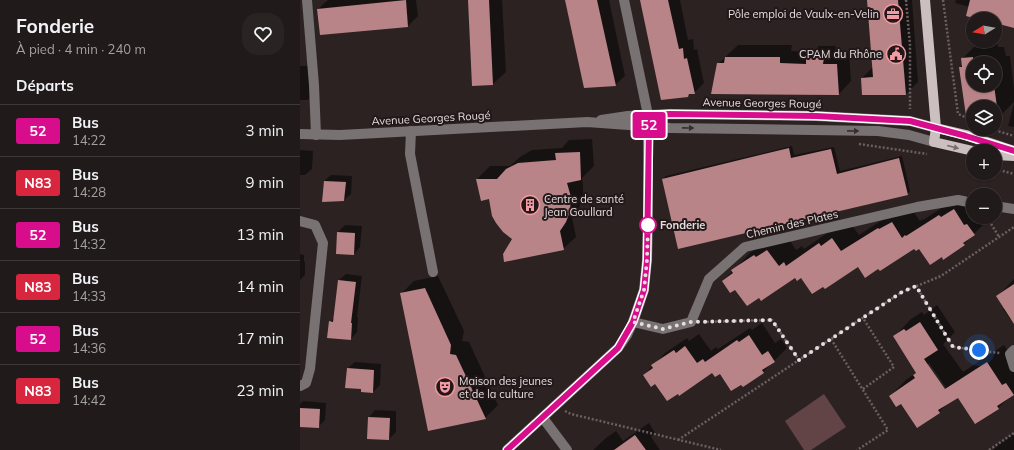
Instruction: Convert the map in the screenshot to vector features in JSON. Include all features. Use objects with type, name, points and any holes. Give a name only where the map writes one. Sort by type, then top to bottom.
[{"type":"main road","points":[[926,0],[936,128],[934,142],[966,149]]},
{"type":"main road","points":[[936,128],[1014,151]]},
{"type":"main road","points":[[1002,155],[1014,156]]},
{"type":"street","points":[[307,0],[314,85],[316,134]]},
{"type":"street","points":[[507,450],[618,348],[633,322],[644,290],[647,260],[649,127],[648,115],[624,0]]},
{"type":"street","name":"Avenue Georges Rougé","points":[[300,134],[340,135],[411,132],[587,122],[628,116],[670,114],[823,116],[910,121],[936,128]]},
{"type":"street","name":"Avenue Georges Rougé","points":[[587,122],[649,127],[878,131],[909,135],[934,142]]},
{"type":"street","points":[[411,132],[410,154],[433,272]]},
{"type":"street","name":"Chemin des Plates","points":[[691,322],[709,278],[745,247],[917,207],[958,200],[966,201]]},
{"type":"street","points":[[1002,207],[1014,209]]},
{"type":"street","points":[[300,221],[315,226],[322,242],[310,369],[306,383],[300,386]]},
{"type":"street","points":[[633,322],[663,329],[691,322]]},
{"type":"street","points":[[1012,352],[1014,367]]},
{"type":"street","points":[[543,418],[567,450]]},
{"type":"path","points":[[906,0],[910,45],[910,115]]},
{"type":"path","points":[[943,0],[958,114],[966,118]]},
{"type":"path","points":[[1002,132],[1014,136]]},
{"type":"path","points":[[1002,171],[1014,174]]},
{"type":"path","points":[[991,224],[999,237]]},
{"type":"path","points":[[678,440],[902,292],[941,276],[1014,227]]},
{"type":"path","points":[[916,286],[953,347],[1012,352]]},
{"type":"path","points":[[863,318],[894,367],[863,389]]},
{"type":"path","points":[[691,322],[772,320],[799,360]]},
{"type":"path","points":[[831,339],[888,430],[857,450]]},
{"type":"path","points":[[556,406],[571,414],[721,450]]},
{"type":"path","points":[[989,450],[1014,433]]},
{"type":"shaded area","points":[[824,394],[846,427],[811,450],[804,450],[785,421]]},
{"type":"building","points":[[406,0],[408,27],[320,35],[317,9]]},
{"type":"building","points":[[468,0],[489,0],[493,85],[472,86]]},
{"type":"building","points":[[565,0],[597,0],[616,86],[584,88]]},
{"type":"building","points":[[640,0],[668,0],[679,49],[683,48],[684,59],[687,58],[695,94],[689,94],[688,97],[661,100]]},
{"type":"building","points":[[867,0],[898,0],[906,95],[862,95],[861,78],[873,77]]},
{"type":"building","points":[[970,0],[1014,0],[1014,28],[1002,25],[1002,12],[967,12]]},
{"type":"building","points":[[725,57],[780,57],[780,63],[806,64],[806,58],[824,58],[823,64],[837,64],[839,95],[711,94],[717,63],[724,63]]},
{"type":"building","points":[[961,58],[966,58],[966,92],[995,92],[996,100],[966,100],[966,116],[959,67],[962,67]]},
{"type":"building","points":[[789,148],[791,158],[831,149],[837,174],[899,158],[908,195],[678,249],[662,179]]},
{"type":"building","name":"Centre de santé Jean Goullard","points":[[580,152],[581,180],[567,183],[571,197],[570,211],[566,222],[560,231],[564,250],[504,262],[503,254],[512,239],[503,232],[496,223],[492,216],[489,199],[481,201],[476,179],[497,179],[506,169],[518,163],[556,160],[555,153]]},
{"type":"building","points":[[324,181],[346,182],[344,201],[322,202]]},
{"type":"building","points":[[954,209],[964,225],[967,224],[975,235],[963,243],[965,245],[943,260],[942,257],[930,265],[919,249],[916,251],[914,249],[880,271],[878,269],[865,278],[858,267],[825,289],[823,287],[812,294],[801,278],[797,281],[795,278],[761,301],[759,298],[747,306],[735,290],[730,293],[722,281],[733,273],[731,270],[754,255],[756,257],[767,250],[779,266],[784,262],[786,266],[819,243],[821,246],[832,238],[841,251],[878,228],[879,229],[892,222],[902,238],[939,215],[941,217]]},
{"type":"building","points":[[337,232],[355,233],[354,255],[336,254]]},
{"type":"building","points":[[338,280],[356,282],[351,323],[351,340],[327,338],[329,321],[333,322]]},
{"type":"building","points":[[1014,284],[1014,324],[996,296]]},
{"type":"building","name":"Maison des jeunes et de la culture","points":[[425,288],[451,345],[450,354],[456,355],[486,419],[428,431],[400,293]]},
{"type":"building","points":[[920,322],[938,350],[924,359],[945,389],[987,362],[1002,385],[1006,383],[1014,395],[997,406],[999,409],[975,424],[958,398],[938,410],[940,413],[917,428],[901,404],[896,407],[889,396],[915,378],[913,375],[916,373],[893,336],[904,329],[906,331]]},
{"type":"building","points":[[749,335],[762,355],[768,351],[775,362],[762,370],[764,373],[743,387],[741,385],[731,391],[720,374],[715,377],[712,373],[679,396],[678,394],[667,401],[655,384],[651,387],[643,375],[653,368],[651,365],[674,350],[676,353],[685,346],[697,363],[703,359],[705,362],[737,340],[739,342]]},
{"type":"building","points":[[347,368],[374,370],[373,393],[361,392],[361,389],[345,388]]},
{"type":"building","points":[[300,408],[320,409],[319,428],[300,427]]},
{"type":"building","points":[[368,417],[390,418],[389,440],[367,439]]},
{"type":"building","points":[[635,435],[646,450],[614,450]]},
{"type":"bus line","name":"52","points":[[507,450],[618,348],[627,335],[633,322],[644,290],[647,260],[648,115],[816,116],[910,121],[1014,151]]},
{"type":"place","name":"Pôle emploi de Vaulx-en-Velin","points":[[893,14]]},
{"type":"place","name":"CPAM du Rhône","points":[[896,54]]},
{"type":"place","name":"Centre de santé Jean Goullard","points":[[530,205]]},
{"type":"place","name":"Fonderie","points":[[648,225]]},
{"type":"place","name":"Maison des jeunes et de la culture","points":[[445,387]]},
{"type":"route","points":[[648,225],[644,290],[633,322],[663,329],[691,322],[772,320],[799,360],[902,292],[916,286],[953,347],[979,350]]}]
